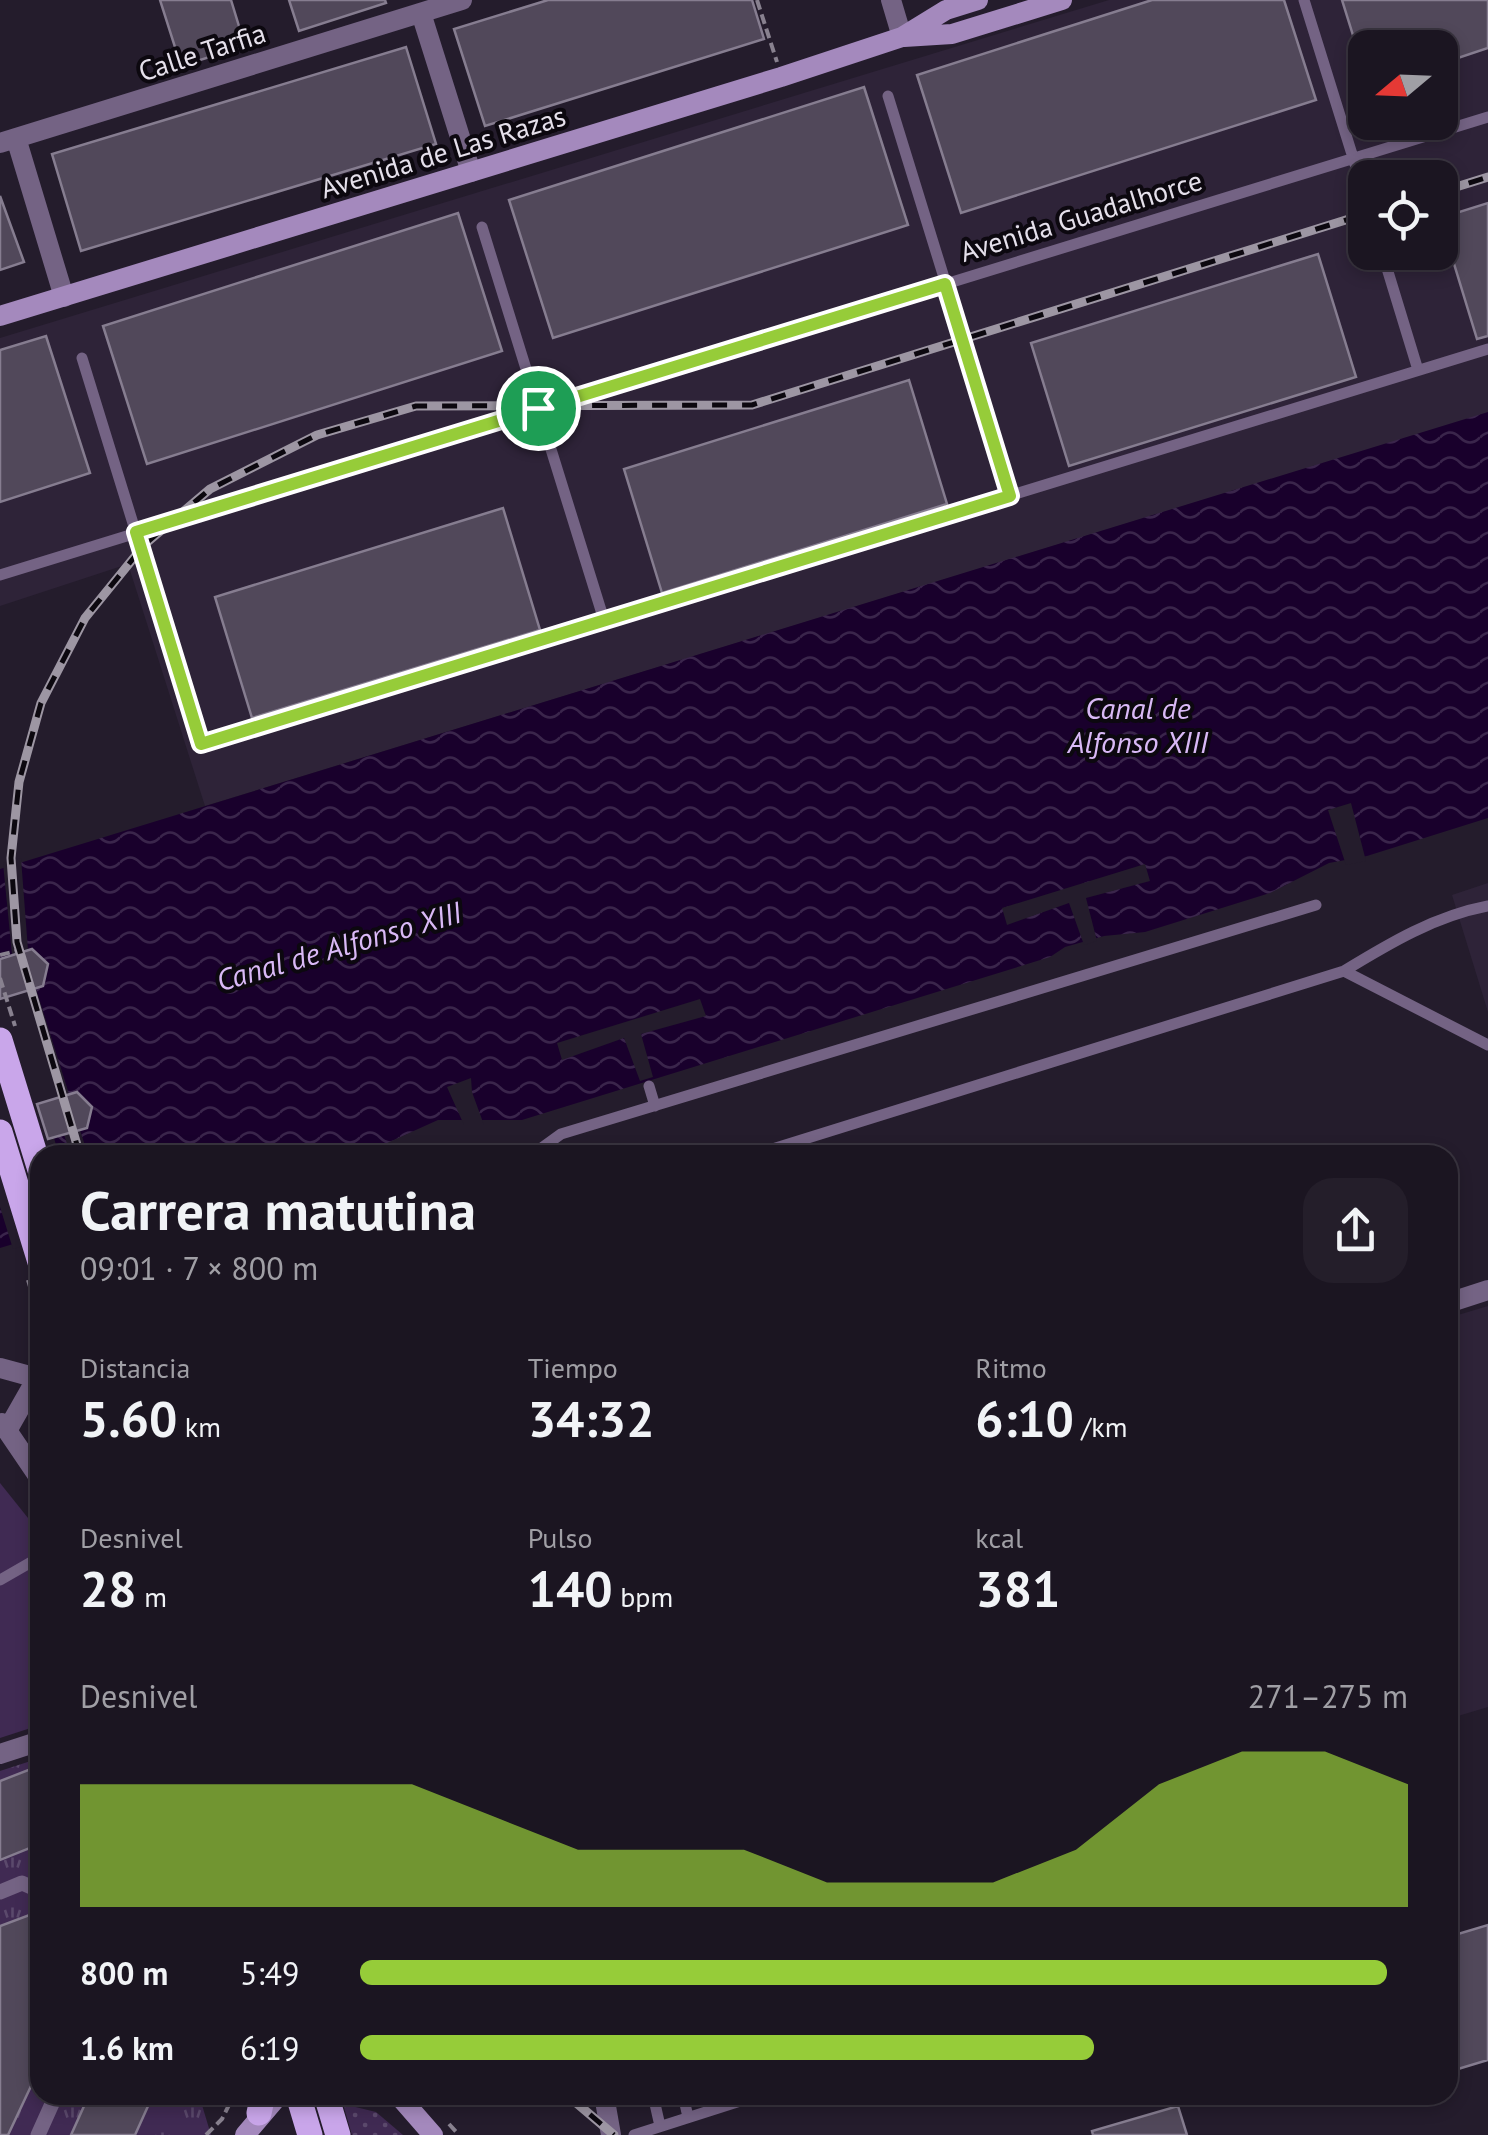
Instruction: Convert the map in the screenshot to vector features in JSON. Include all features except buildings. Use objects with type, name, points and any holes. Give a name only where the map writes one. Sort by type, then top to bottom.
[{"type":"main road","name":"Avenida de Las Razas","points":[[902,38],[946,10],[978,0]]},
{"type":"main road","name":"Avenida de Las Razas","points":[[0,316],[902,38],[952,34],[1062,0]]},
{"type":"main road","points":[[0,1040],[32,1145]]},
{"type":"main road","points":[[0,1132],[30,1230]]},
{"type":"main road","points":[[251,2123],[269,2105]]},
{"type":"main road","points":[[301,2105],[310,2135]]},
{"type":"main road","points":[[329,2105],[338,2135]]},
{"type":"main road","points":[[408,2105],[433,2130]]},
{"type":"street","name":"Calle Tarfia","points":[[8,141],[462,0]]},
{"type":"street","points":[[890,0],[902,38]]},
{"type":"street","points":[[421,13],[471,172]]},
{"type":"street","points":[[8,141],[64,297]]},
{"type":"street","points":[[1458,1300],[1488,1290]]},
{"type":"street","points":[[0,1368],[30,1376]]},
{"type":"street","points":[[30,1388],[4,1425],[30,1464]]},
{"type":"street","points":[[0,1754],[30,1744]]},
{"type":"street","points":[[0,1892],[22,1883],[30,1887]]},
{"type":"street","points":[[38,2135],[52,2105]]},
{"type":"street","points":[[606,2105],[611,2135]]},
{"type":"lane","points":[[1304,0],[1353,159]]},
{"type":"lane","points":[[888,96],[1010,496]]},
{"type":"lane","name":"Avenida Guadalhorce","points":[[0,575],[1488,117]]},
{"type":"lane","points":[[482,226],[604,620]]},
{"type":"lane","points":[[1387,270],[1418,370]]},
{"type":"lane","points":[[82,358],[201,744],[1488,349]]},
{"type":"lane","points":[[546,1145],[561,1134],[1316,905]]},
{"type":"lane","points":[[784,1145],[1344,971],[1396,940],[1458,912],[1488,906]]},
{"type":"lane","points":[[1344,971],[1488,1045]]},
{"type":"lane","points":[[649,1086],[655,1106]]},
{"type":"lane","points":[[0,1580],[30,1562]]},
{"type":"lane","points":[[655,2105],[660,2126]]},
{"type":"lane","points":[[685,2105],[688,2117]]},
{"type":"lane","points":[[634,2135],[727,2105]]},
{"type":"path","points":[[757,4],[781,77]]},
{"type":"path","points":[[0,955],[16,951]]},
{"type":"path","points":[[206,2135],[229,2105]]},
{"type":"shaded area","points":[[1109,0],[1488,0],[1488,413],[205,806],[128,564],[0,606],[0,338]]},
{"type":"shaded area","points":[[1488,883],[1488,1012],[1452,895]]},
{"type":"shaded area","points":[[1488,1306],[1488,1707],[1458,1716],[1458,1315]]},
{"type":"green space","points":[[0,1483],[30,1520],[30,1728],[0,1738]]},
{"type":"green space","points":[[30,1761],[30,2105],[202,2105],[211,2135],[0,2135],[0,1771]]},
{"type":"green space","points":[[343,2105],[376,2112],[403,2135],[352,2135]]},
{"type":"water","name":"Canal de Alfonso XIII","points":[[1488,412],[1488,818],[1367,856],[1329,863],[1270,893],[1145,932],[1104,936],[1065,947],[1050,957],[522,1120],[438,1120],[377,1145],[30,1145],[30,1239],[0,1248],[0,869]]},
{"type":"pier","points":[[1351,803],[1366,861],[1346,865],[1328,810]]},
{"type":"pier","points":[[21,858],[28,950],[48,964],[43,986],[36,989],[69,1094],[77,1092],[92,1107],[87,1128],[80,1130],[85,1145],[68,1145],[64,1135],[54,1138],[56,1145],[30,1145],[30,1244],[13,1249],[0,1207],[0,959],[12,955],[3,863]]},
{"type":"pier","points":[[1145,864],[1150,881],[1086,898],[1097,941],[1084,945],[1069,903],[1007,925],[1002,908]]},
{"type":"pier","points":[[700,999],[706,1016],[641,1034],[653,1077],[640,1081],[624,1038],[562,1060],[557,1043]]},
{"type":"pier","points":[[471,1078],[484,1125],[464,1125],[447,1087]]},
{"type":"railway","points":[[1458,186],[1488,177]]},
{"type":"railway","points":[[77,1145],[17,942],[11,858],[19,782],[41,703],[85,618],[145,544],[210,489],[317,435],[416,406],[752,405],[1348,219]]},
{"type":"railway","points":[[579,2105],[614,2135]]},
{"type":"route","points":[[945,284],[1010,496],[201,744],[136,532],[538,408],[945,284]]}]
